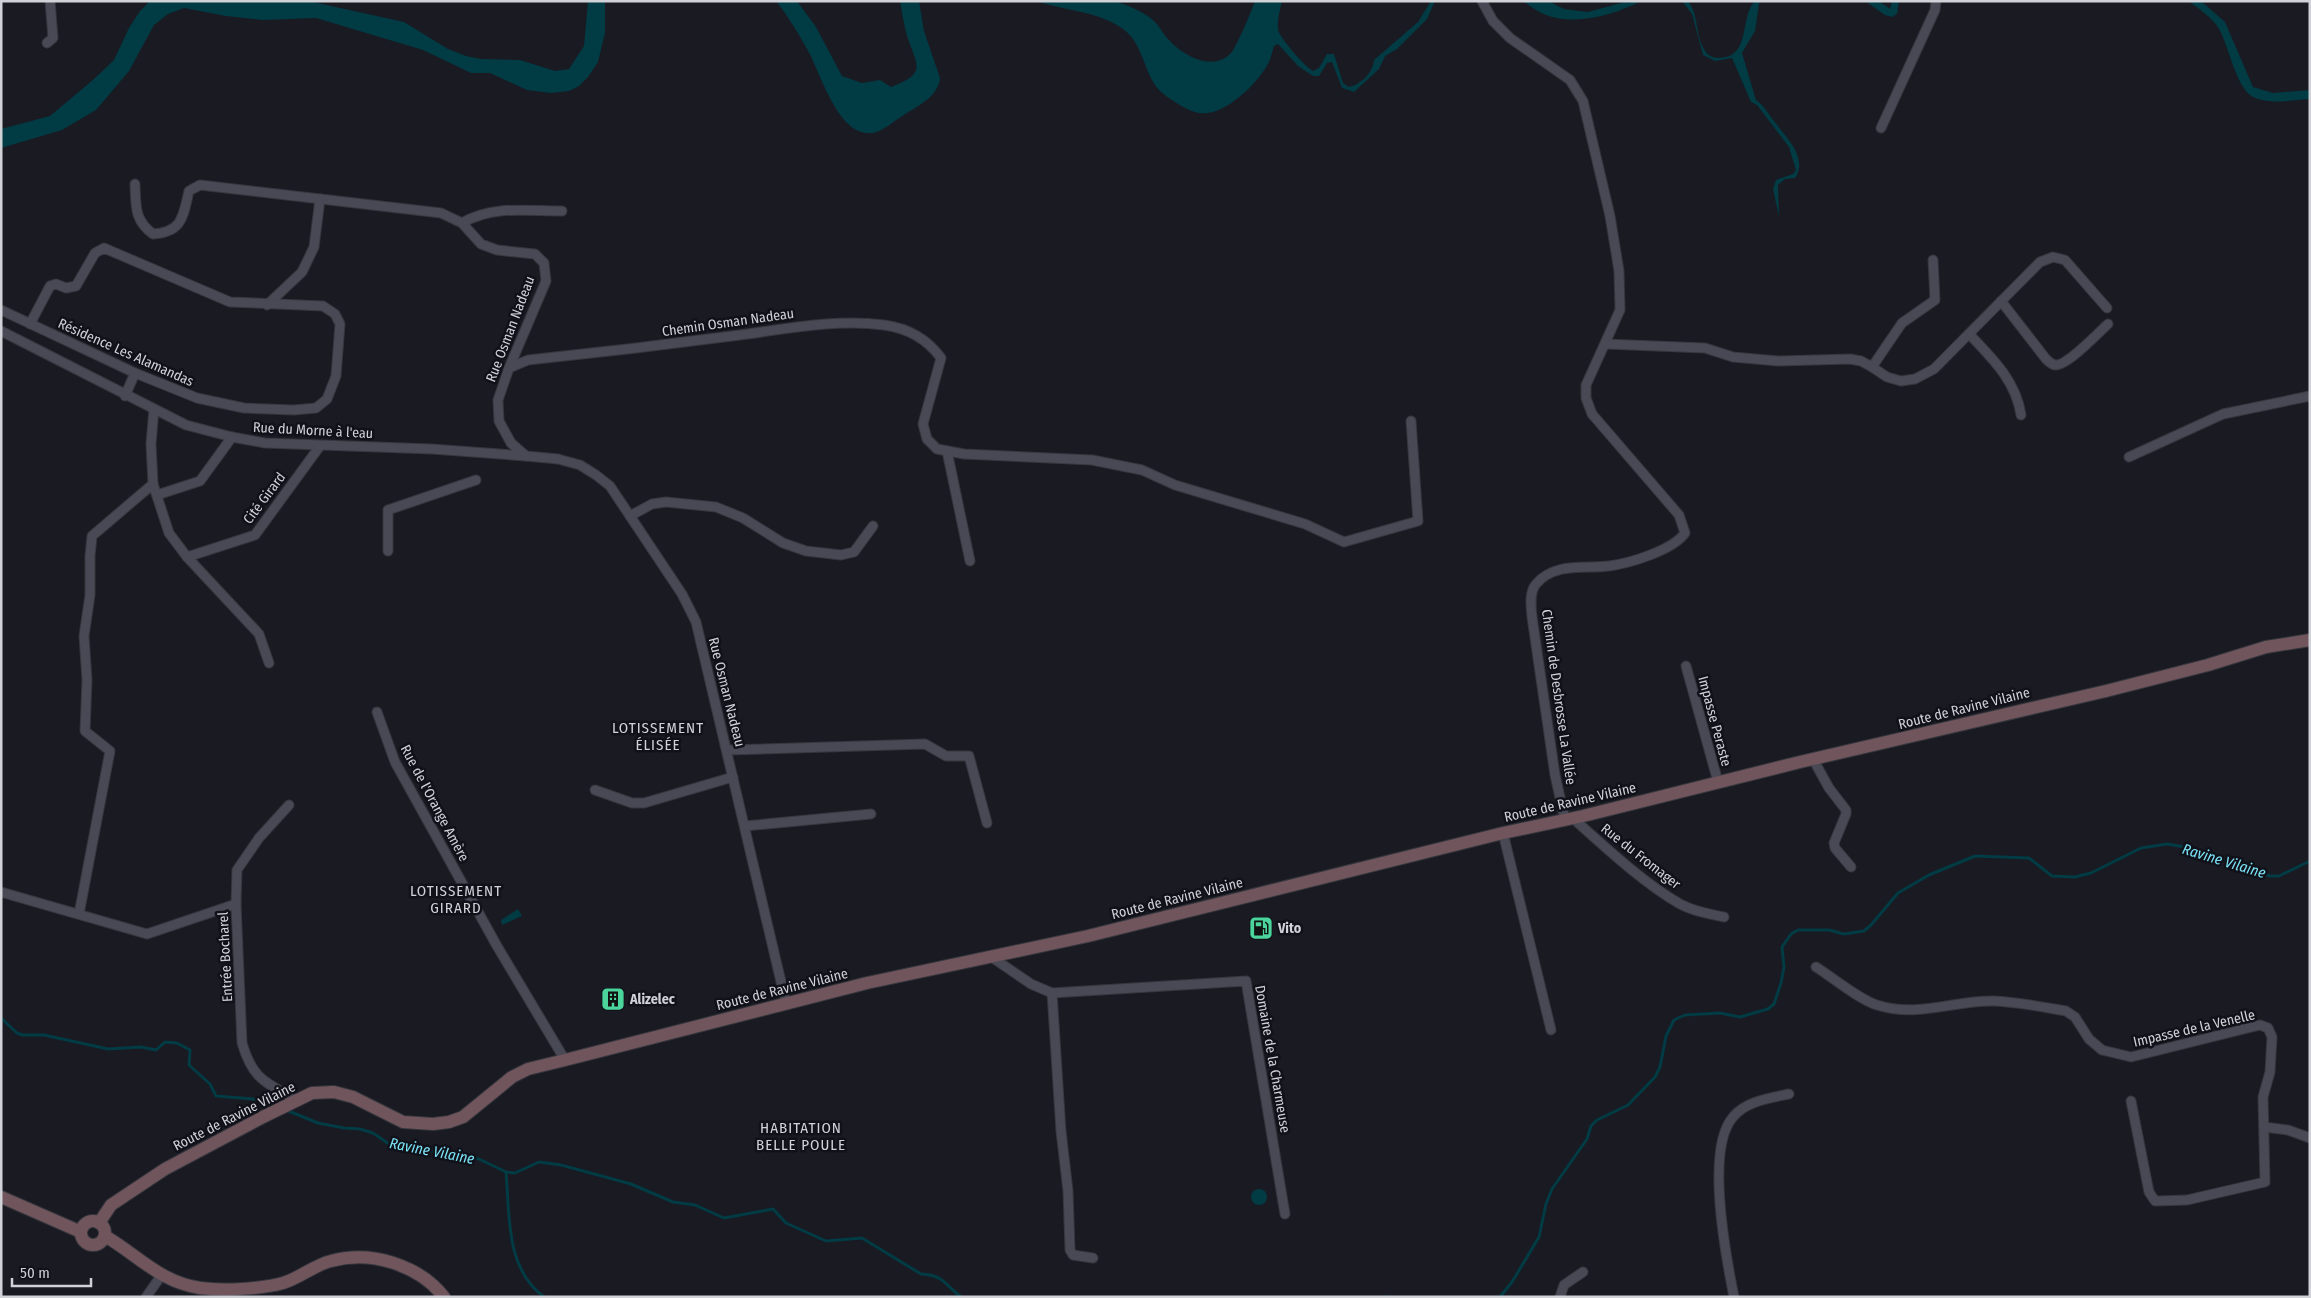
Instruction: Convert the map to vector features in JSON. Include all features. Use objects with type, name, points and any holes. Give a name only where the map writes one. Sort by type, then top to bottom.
[{"type":"main road","name":"Route de Ravine Vilaine","points":[[99,1223],[111,1205],[131,1190],[196,1151],[312,1093],[334,1092],[353,1097],[403,1122],[434,1124],[450,1122],[463,1117],[512,1077],[528,1070],[564,1060],[867,983],[993,958],[1813,759],[2106,691],[2208,665],[2266,647],[2310,640]]},
{"type":"main road","points":[[1,1197],[81,1232],[86,1243],[93,1246],[101,1243],[105,1236],[104,1228],[99,1223],[93,1221],[87,1222],[81,1232]]},
{"type":"main road","points":[[105,1236],[122,1246],[161,1276],[184,1285],[228,1289],[271,1285],[285,1282],[331,1261],[353,1258],[378,1260],[400,1265],[429,1281],[444,1297]]},
{"type":"street","points":[[47,43],[53,38],[50,1]]},
{"type":"street","name":"Chemin de Desbrosse La Vallée","points":[[1482,1],[1493,21],[1510,38],[1570,80],[1583,101],[1610,216],[1619,271],[1620,310],[1586,385],[1586,398],[1592,414],[1679,515],[1685,533],[1680,540],[1665,550],[1610,566],[1558,569],[1536,584],[1531,598],[1532,617],[1555,775],[1570,819]]},
{"type":"street","points":[[1881,128],[1935,10],[1936,1]]},
{"type":"street","name":"Rue Osman Nadeau","points":[[135,184],[136,206],[141,225],[153,234],[166,234],[173,230],[181,221],[189,191],[200,185],[441,213],[462,223],[481,244],[497,250],[535,254],[544,263],[546,281],[509,368],[498,400],[499,421],[511,442],[526,456],[558,458],[588,470],[610,486],[682,594],[696,622],[786,1003]]},
{"type":"street","points":[[267,304],[302,272],[314,247],[320,200]]},
{"type":"street","points":[[462,223],[477,215],[499,210],[562,211]]},
{"type":"street","name":"Résidence Les Alamandas","points":[[1,310],[30,324],[135,373],[197,398],[244,408],[294,410],[316,408],[327,399],[336,376],[340,324],[335,314],[323,306],[230,302],[104,248],[95,253],[76,286],[66,288],[56,284],[50,286],[30,324]]},
{"type":"street","points":[[1606,344],[1706,348],[1733,357],[1778,361],[1850,359],[1860,361],[1894,380],[1907,382],[1934,369],[2040,262],[2053,256],[2065,260],[2107,308]]},
{"type":"street","points":[[1872,367],[1902,323],[1935,300],[1934,260]]},
{"type":"street","points":[[2001,301],[2051,364],[2057,365],[2068,360],[2108,324]]},
{"type":"street","name":"Chemin Osman Nadeau","points":[[509,368],[528,360],[693,341],[821,323],[883,325],[905,330],[931,344],[941,358],[923,424],[927,439],[937,449],[947,451]]},
{"type":"street","name":"Rue du Morne à l'eau","points":[[1,331],[125,396],[186,425],[232,437],[265,443],[432,449],[526,456]]},
{"type":"street","points":[[1969,334],[2011,383],[2019,401],[2021,415]]},
{"type":"street","points":[[125,396],[135,373]]},
{"type":"street","points":[[2130,457],[2223,414],[2310,396]]},
{"type":"street","points":[[154,409],[151,444],[153,484],[170,532],[188,557],[259,634],[269,663]]},
{"type":"street","points":[[970,561],[947,451],[964,454],[1092,460],[1142,470],[1175,485],[1305,524],[1344,542],[1418,521],[1411,421]]},
{"type":"street","points":[[157,495],[200,481],[232,437]]},
{"type":"street","name":"Cité Girard","points":[[188,557],[255,535],[320,446]]},
{"type":"street","points":[[388,551],[388,510],[476,480]]},
{"type":"street","points":[[79,914],[110,751],[85,731],[87,680],[84,636],[90,595],[92,536],[153,484]]},
{"type":"street","points":[[630,516],[652,504],[666,502],[716,507],[743,518],[783,542],[806,551],[840,555],[854,552],[874,526]]},
{"type":"street","name":"Impasse Peraste","points":[[1686,666],[1718,782]]},
{"type":"street","name":"Rue de l'Orange Amère","points":[[377,712],[395,762],[497,946],[564,1060]]},
{"type":"street","points":[[727,750],[925,744],[946,756],[969,756],[987,822]]},
{"type":"street","points":[[1813,759],[1829,788],[1846,810],[1834,843],[1835,848],[1851,867]]},
{"type":"street","points":[[595,790],[632,803],[644,803],[733,777]]},
{"type":"street","name":"Entrée Bocharel","points":[[289,805],[259,838],[238,870],[236,904],[242,1043],[248,1064],[264,1082],[293,1102]]},
{"type":"street","points":[[745,826],[871,814]]},
{"type":"street","name":"Rue du Fromager","points":[[1570,819],[1679,904],[1697,912],[1724,917]]},
{"type":"street","points":[[1503,834],[1551,1030]]},
{"type":"street","points":[[1,892],[147,934],[236,904]]},
{"type":"street","points":[[993,958],[1031,984],[1052,993],[1061,1131],[1068,1191],[1070,1250],[1073,1255],[1094,1258]]},
{"type":"street","name":"Impasse de la Venelle","points":[[1816,967],[1874,1004],[1888,1008],[1904,1010],[1936,1009],[1969,1003],[1995,1001],[2066,1011],[2075,1017],[2089,1040],[2102,1050],[2131,1057],[2260,1025],[2268,1028],[2272,1037],[2270,1072],[2263,1097],[2265,1182],[2187,1200],[2155,1201],[2149,1192],[2131,1101]]},
{"type":"street","name":"Domaine de la Charmeuse","points":[[1052,993],[1246,981],[1285,1214]]},
{"type":"street","points":[[1734,1297],[1726,1258],[1720,1210],[1722,1146],[1726,1130],[1733,1117],[1746,1107],[1759,1101],[1789,1094]]},
{"type":"street","points":[[2264,1127],[2288,1130],[2310,1138]]},
{"type":"street","points":[[1560,1297],[1564,1285],[1583,1272]]},
{"type":"street","points":[[146,1297],[161,1276]]},
{"type":"water","points":[[150,1],[313,2],[404,22],[448,49],[466,56],[481,59],[520,60],[555,71],[569,69],[584,46],[588,1],[605,1],[605,33],[598,62],[588,77],[579,86],[569,91],[551,93],[527,90],[490,73],[471,73],[423,50],[316,18],[263,20],[226,16],[184,8],[168,14],[154,25],[129,71],[96,110],[62,130],[1,148],[1,129],[50,116],[114,60],[129,28],[140,11]]},
{"type":"water","points":[[776,1],[797,1],[816,27],[842,76],[862,83],[880,80],[891,87],[911,77],[917,67],[907,36],[900,1],[919,1],[924,31],[940,78],[936,91],[921,104],[882,130],[867,133],[856,130],[846,122],[838,111],[807,49]]},
{"type":"water","points":[[1036,1],[1115,1],[1149,17],[1176,47],[1199,60],[1207,62],[1224,59],[1231,53],[1255,1],[1282,1],[1278,29],[1287,45],[1313,71],[1319,68],[1327,54],[1334,54],[1343,83],[1349,87],[1366,77],[1372,69],[1374,60],[1418,22],[1431,1],[1435,1],[1427,19],[1397,49],[1385,56],[1379,69],[1354,92],[1342,88],[1332,62],[1327,63],[1319,76],[1313,76],[1298,66],[1278,44],[1274,46],[1269,62],[1263,72],[1239,97],[1219,110],[1199,113],[1191,111],[1160,91],[1154,84],[1135,42],[1123,29],[1103,18]]},
{"type":"water","points":[[1523,1],[1548,1],[1564,9],[1588,12],[1628,1],[1641,1],[1619,11],[1595,17],[1569,19],[1546,15]]},
{"type":"water","points":[[1682,1],[1688,1],[1694,12],[1699,37],[1705,51],[1710,56],[1719,58],[1729,56],[1736,51],[1741,44],[1750,8],[1755,1],[1761,1],[1755,31],[1742,53],[1756,100],[1764,107],[1789,140],[1799,163],[1799,170],[1795,178],[1785,179],[1778,185],[1779,217],[1773,189],[1776,180],[1793,174],[1796,170],[1789,147],[1757,105],[1751,102],[1732,58],[1715,61],[1703,55],[1692,14]]},
{"type":"water","points":[[1865,1],[1879,1],[1890,9],[1892,1],[1899,1],[1897,14],[1892,17],[1885,15]]},
{"type":"water","points":[[2188,1],[2201,1],[2225,22],[2253,87],[2273,93],[2310,90],[2310,99],[2266,101],[2253,97],[2247,92],[2237,76],[2223,36],[2217,25],[2205,13]]},
{"type":"water","points":[[518,909],[522,916],[502,925],[501,920]]},
{"type":"water","points":[[1259,1189],[1265,1191],[1267,1197],[1265,1203],[1259,1205],[1253,1203],[1251,1197],[1253,1191]]},
{"type":"waterway","name":"Ravine Vilaine","points":[[1500,1297],[1512,1282],[1539,1237],[1546,1204],[1552,1189],[1587,1139],[1591,1126],[1597,1120],[1628,1105],[1655,1077],[1660,1067],[1666,1036],[1674,1020],[1685,1015],[1720,1013],[1740,1017],[1768,1009],[1774,1004],[1781,983],[1784,967],[1782,947],[1791,934],[1798,930],[1829,930],[1844,934],[1864,931],[1898,893],[1929,875],[1975,856],[2029,858],[2052,876],[2075,877],[2091,873],[2141,848],[2167,844],[2191,848],[2270,876],[2279,876],[2310,861]]},
{"type":"waterway","name":"Ravine Vilaine","points":[[1,1018],[17,1033],[23,1035],[44,1035],[108,1049],[141,1047],[156,1050],[165,1042],[177,1043],[190,1050],[189,1065],[210,1084],[216,1096],[253,1099],[275,1106]]},
{"type":"waterway","name":"Ravine Vilaine","points":[[286,1110],[318,1123],[360,1129],[373,1133],[389,1144],[479,1159],[506,1172],[515,1173],[539,1162],[561,1165],[631,1184],[673,1202],[695,1205],[724,1218],[773,1209],[786,1223],[826,1241],[862,1238],[921,1274],[935,1276],[944,1281],[961,1297]]},
{"type":"waterway","points":[[506,1172],[509,1223],[516,1256],[522,1271],[531,1285],[544,1297]]},
{"type":"place","name":"Vito","points":[[1261,928]]},
{"type":"place","name":"Alizelec","points":[[613,999]]},
{"type":"district","name":"LOTISSEMENT ÉLISÉE","points":[[658,736]]},
{"type":"district","name":"LOTISSEMENT GIRARD","points":[[456,900]]},
{"type":"district","name":"HABITATION BELLE POULE","points":[[801,1136]]}]
